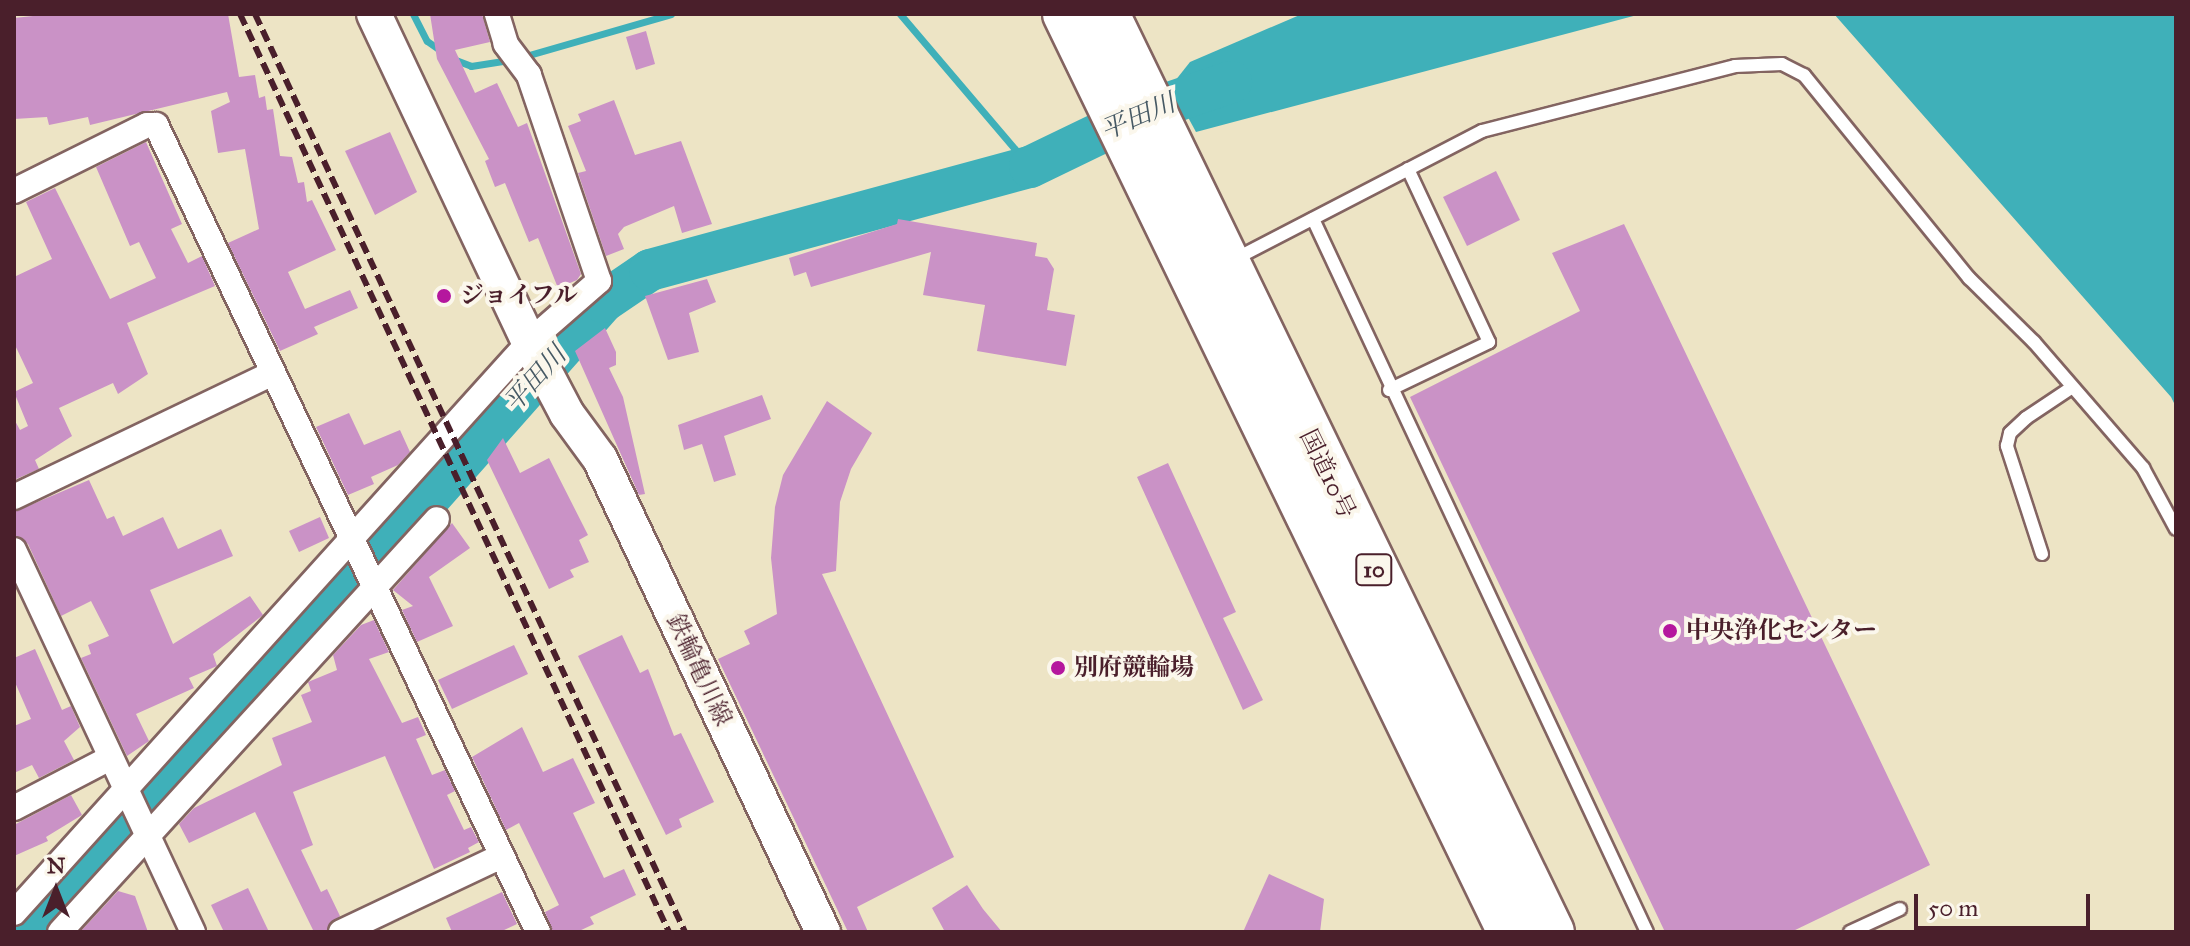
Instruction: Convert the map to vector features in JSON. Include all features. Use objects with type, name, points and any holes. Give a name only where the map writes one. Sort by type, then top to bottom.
[{"type":"highway","name":"国道10号","points":[[1065,14],[1121,89],[1510,932]]},
{"type":"highway","name":"国道10号","points":[[1107,14],[1121,89]]},
{"type":"highway","name":"国道10号","points":[[1208,272],[1552,932]]},
{"type":"main road","name":"鉄輪亀川線","points":[[374,14],[531,346],[567,414],[600,459],[823,932]]},
{"type":"main road","name":"鉄輪亀川線","points":[[567,414],[582,465],[802,932]]},
{"type":"street","points":[[14,913],[352,539],[531,346],[599,281],[529,75],[506,44],[497,14]]},
{"type":"street","points":[[14,191],[147,125],[156,125],[538,932]]},
{"type":"street","points":[[14,497],[273,373]]},
{"type":"street","points":[[60,932],[437,519]]},
{"type":"street","points":[[14,550],[193,932]]},
{"type":"street","points":[[14,808],[110,758]]},
{"type":"street","points":[[341,932],[502,856]]},
{"type":"lane","points":[[1208,272],[1482,131],[1735,66],[1782,64],[1804,75],[1969,278],[2034,342],[2143,468],[2176,529]]},
{"type":"lane","points":[[1389,390],[1489,342],[1408,169]]},
{"type":"lane","points":[[1313,219],[1389,390],[1647,932]]},
{"type":"lane","points":[[2042,554],[2007,446],[2010,433],[2026,418],[2071,388]]},
{"type":"lane","points":[[1850,932],[1900,909]]},
{"type":"water","points":[[1302,14],[1641,14],[1196,132],[1171,86],[1190,62]]},
{"type":"water","points":[[1834,14],[2176,14],[2176,407],[2171,397]]},
{"type":"building","points":[[52,14],[228,14],[239,77],[255,75],[259,98],[265,96],[267,110],[273,109],[280,156],[292,157],[298,183],[304,182],[307,202],[312,200],[336,250],[288,272],[305,309],[350,290],[358,308],[314,327],[318,334],[280,351],[228,243],[259,229],[245,149],[218,153],[211,111],[230,102],[227,92],[90,125],[88,117],[49,125],[47,117],[14,119],[14,18]]},
{"type":"building","points":[[430,14],[482,14],[490,42],[455,50],[475,93],[497,83],[518,127],[527,123],[581,274],[577,280],[558,288],[538,238],[529,242],[505,183],[495,187],[485,161],[489,159],[437,59]]},
{"type":"building","points":[[646,31],[655,64],[636,70],[626,37]]},
{"type":"building","points":[[614,100],[635,155],[681,141],[712,224],[682,233],[674,206],[624,227],[618,234],[624,249],[606,256],[578,173],[586,171],[568,126],[581,121],[578,114]]},
{"type":"building","points":[[390,132],[417,192],[375,215],[345,151]]},
{"type":"building","points":[[146,142],[182,224],[171,229],[188,263],[202,256],[215,286],[127,323],[148,374],[118,394],[113,383],[59,408],[72,436],[35,460],[39,469],[14,480],[14,419],[20,430],[28,426],[14,392],[33,383],[14,343],[14,277],[52,259],[26,202],[55,188],[110,299],[156,278],[139,242],[130,246],[96,167]]},
{"type":"building","points":[[1496,171],[1520,220],[1467,246],[1443,197]]},
{"type":"building","points":[[898,219],[1037,243],[1035,256],[1047,258],[1054,269],[1047,310],[1075,315],[1066,366],[977,351],[985,305],[923,295],[931,252],[811,287],[806,272],[794,276],[789,258],[897,224]]},
{"type":"building","name":"中央浄化センター","points":[[1624,224],[1930,865],[1791,932],[1665,932],[1410,397],[1580,311],[1552,253]]},
{"type":"building","points":[[707,279],[716,302],[689,313],[699,352],[668,360],[645,296]]},
{"type":"building","points":[[605,328],[616,352],[616,365],[609,368],[623,397],[645,494],[639,495],[575,351]]},
{"type":"building","points":[[762,395],[771,419],[724,436],[736,475],[714,482],[702,444],[684,450],[678,425]]},
{"type":"building","points":[[827,401],[872,433],[851,469],[840,502],[836,571],[822,574],[954,857],[857,907],[868,932],[848,932],[718,659],[750,644],[744,631],[777,614],[771,558],[775,507],[783,475]]},
{"type":"building","points":[[349,413],[364,445],[400,430],[410,452],[398,465],[371,477],[374,484],[348,495],[316,427]]},
{"type":"building","points":[[503,438],[520,473],[549,458],[588,535],[579,540],[589,562],[570,570],[574,577],[549,589],[487,460]]},
{"type":"building","points":[[1168,463],[1236,612],[1223,618],[1263,700],[1243,710],[1137,477]]},
{"type":"building","points":[[89,480],[107,519],[114,516],[123,536],[163,517],[178,549],[221,529],[233,556],[150,590],[173,644],[250,596],[263,615],[213,654],[217,666],[189,678],[194,688],[136,714],[149,741],[127,756],[81,658],[91,654],[88,645],[109,636],[91,601],[61,616],[28,544],[14,535],[14,512]]},
{"type":"building","points":[[320,517],[329,538],[299,552],[289,531]]},
{"type":"building","points":[[452,523],[470,548],[429,577],[453,626],[417,642],[402,610],[413,606],[393,590]]},
{"type":"building","points":[[374,620],[389,652],[369,659],[402,723],[418,717],[426,735],[416,739],[432,775],[445,770],[455,791],[447,795],[464,830],[471,827],[479,842],[468,848],[470,852],[434,869],[385,756],[293,792],[313,845],[301,850],[321,892],[327,889],[340,916],[326,932],[314,932],[255,812],[189,843],[179,824],[194,808],[282,765],[272,738],[312,722],[301,695],[311,691],[308,682],[337,670],[333,655],[361,625]]},
{"type":"building","points":[[622,635],[640,673],[648,669],[674,736],[681,733],[714,802],[679,819],[682,827],[666,835],[578,656]]},
{"type":"building","points":[[514,645],[528,674],[452,709],[438,680]]},
{"type":"building","points":[[35,649],[62,710],[71,706],[80,727],[64,741],[74,760],[39,778],[32,765],[14,773],[14,726],[31,719],[14,680],[14,658]]},
{"type":"building","points":[[522,727],[543,772],[573,758],[595,803],[573,813],[604,878],[624,869],[636,895],[590,917],[594,924],[577,932],[553,932],[545,912],[559,905],[519,823],[506,830],[472,757]]},
{"type":"building","points":[[71,795],[82,815],[46,837],[48,841],[14,856],[14,825]]},
{"type":"building","points":[[1269,874],[1324,899],[1320,932],[1243,932]]},
{"type":"building","points":[[967,885],[1002,932],[945,932],[932,908]]},
{"type":"building","points":[[248,888],[269,932],[224,932],[211,905]]},
{"type":"building","points":[[118,891],[135,896],[148,932],[80,932]]},
{"type":"building","points":[[502,892],[517,924],[500,932],[452,932],[446,918]]},
{"type":"waterway","points":[[413,14],[427,41],[443,52]]},
{"type":"waterway","points":[[522,57],[671,14]]},
{"type":"waterway","points":[[900,14],[1030,167]]},
{"type":"waterway","points":[[453,59],[471,66],[510,60]]},
{"type":"waterway","name":"平田川","points":[[34,932],[179,781],[603,302],[650,270],[1030,167],[1146,111],[1231,82]]},
{"type":"railway","points":[[240,14],[669,932]]},
{"type":"railway","points":[[255,14],[685,932]]},
{"type":"place","name":"ジョイフル","points":[[444,296]]},
{"type":"place","name":"中央浄化センター","points":[[1670,631]]},
{"type":"place","name":"別府競輪場","points":[[1058,668]]}]
